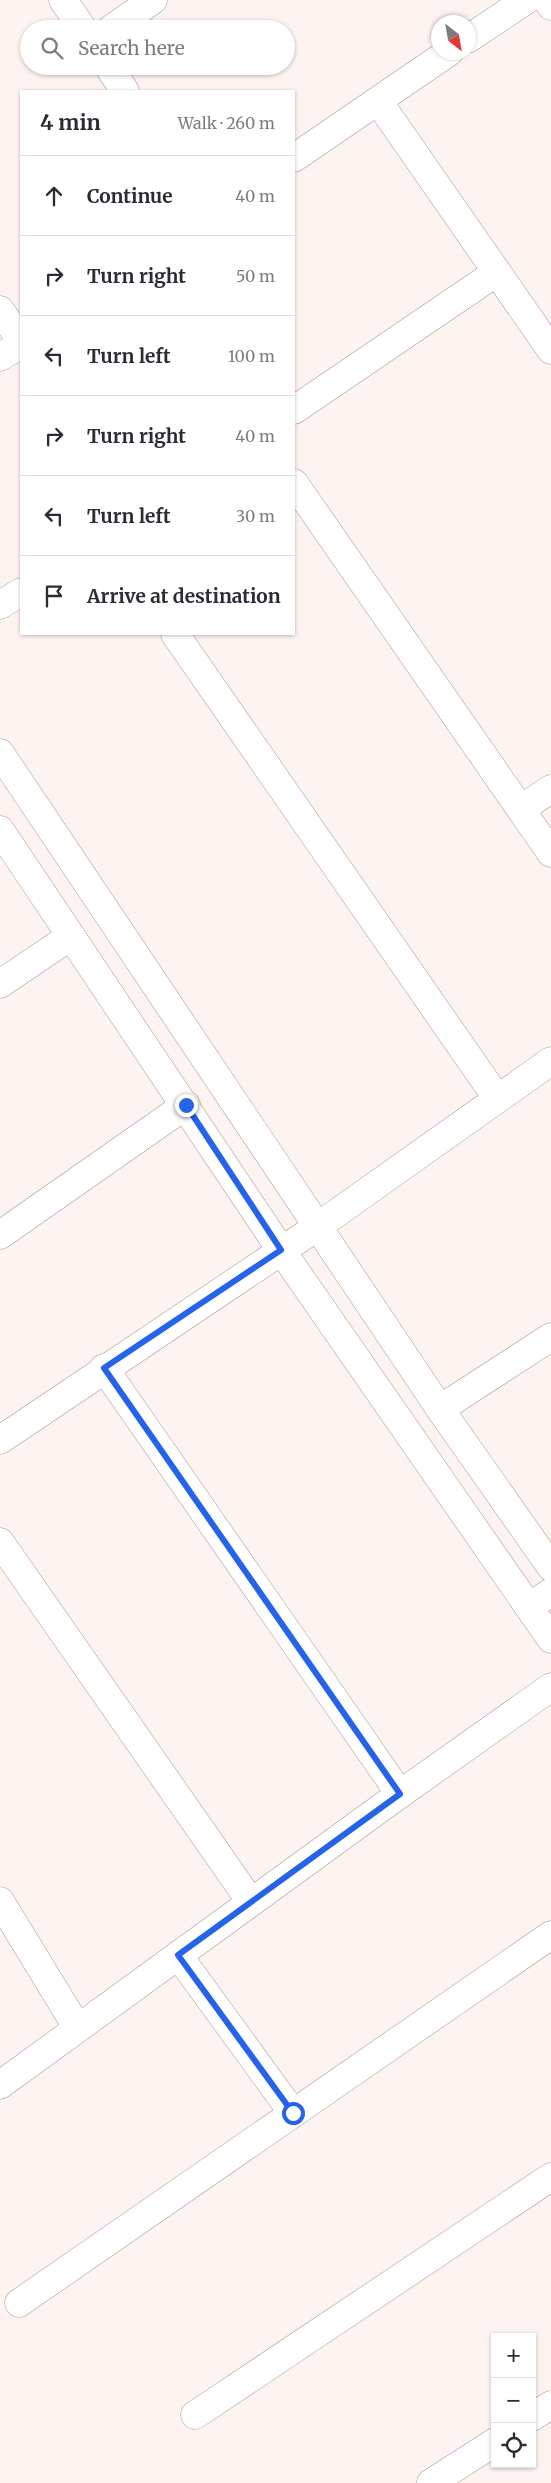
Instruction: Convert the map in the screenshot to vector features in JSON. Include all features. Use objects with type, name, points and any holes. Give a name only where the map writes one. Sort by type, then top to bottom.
[{"type":"street","points":[[63,0],[77,20]]},
{"type":"street","points":[[124,20],[153,0]]},
{"type":"street","points":[[476,34],[526,0]]},
{"type":"street","points":[[547,0],[551,6]]},
{"type":"street","points":[[295,157],[437,60]]},
{"type":"street","points":[[114,75],[124,90]]},
{"type":"street","points":[[378,101],[551,350]]},
{"type":"street","points":[[295,409],[497,272]]},
{"type":"street","points":[[0,310],[20,340]]},
{"type":"street","points":[[0,357],[20,343]]},
{"type":"street","points":[[295,484],[551,853]]},
{"type":"street","points":[[0,605],[20,593]]},
{"type":"street","points":[[176,635],[498,1098]]},
{"type":"street","points":[[0,753],[440,1409],[551,1567]]},
{"type":"street","points":[[521,809],[551,789]]},
{"type":"street","points":[[0,830],[186,1105],[281,1250],[551,1639]]},
{"type":"street","points":[[0,984],[71,936]]},
{"type":"street","points":[[0,1440],[104,1368],[317,1227],[551,1061]]},
{"type":"street","points":[[0,1235],[186,1105]]},
{"type":"street","points":[[440,1409],[551,1337]]},
{"type":"street","points":[[104,1368],[400,1794]]},
{"type":"street","points":[[0,1542],[250,1902]]},
{"type":"street","points":[[529,1607],[551,1592]]},
{"type":"street","points":[[0,2084],[551,1686]]},
{"type":"street","points":[[0,1901],[78,2027]]},
{"type":"street","points":[[19,2302],[551,1934]]},
{"type":"street","points":[[178,1955],[293,2113]]},
{"type":"street","points":[[195,2415],[551,2177]]},
{"type":"street","points":[[536,2414],[551,2405]]},
{"type":"street","points":[[431,2483],[491,2445]]},
{"type":"route","points":[[186,1105],[281,1250],[104,1368],[400,1794],[178,1955],[293,2113]]}]
